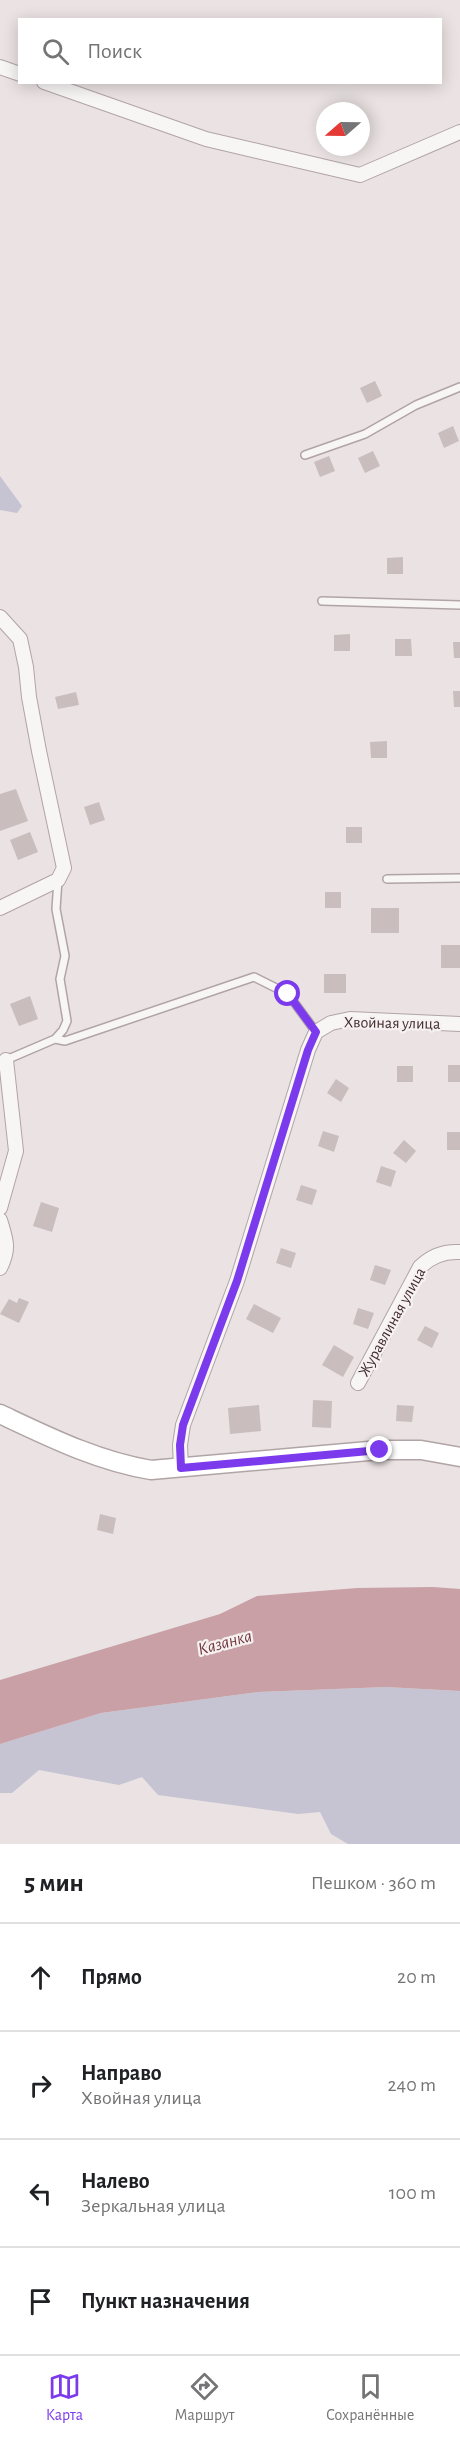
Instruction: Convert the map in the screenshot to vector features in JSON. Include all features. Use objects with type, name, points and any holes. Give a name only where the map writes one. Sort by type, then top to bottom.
[{"type":"street","points":[[0,67],[18,73]]},
{"type":"street","points":[[50,84],[206,139],[360,175],[460,132]]},
{"type":"street","points":[[0,617],[20,639],[39,751],[64,868],[58,880],[0,908]]},
{"type":"street","name":"Хвойная улица","points":[[316,1032],[331,1023],[350,1019],[460,1024]]},
{"type":"street","points":[[181,1468],[180,1445],[183,1425],[237,1281],[308,1050],[316,1032]]},
{"type":"street","points":[[0,1208],[16,1151],[3,1059]]},
{"type":"street","points":[[0,1220],[6,1240],[7,1255],[0,1268]]},
{"type":"street","name":"Журавлиная улица","points":[[358,1383],[420,1267],[430,1257],[452,1251],[460,1252]]},
{"type":"street","points":[[0,1414],[90,1454],[121,1465],[151,1470],[380,1450],[421,1450],[460,1457]]},
{"type":"lane","points":[[305,455],[365,434],[416,405],[460,387]]},
{"type":"lane","points":[[322,601],[460,605]]},
{"type":"lane","points":[[387,879],[460,878]]},
{"type":"lane","points":[[3,1059],[55,1039],[63,1030],[66,1021],[60,980],[65,956],[56,909],[58,880]]},
{"type":"lane","points":[[55,1039],[65,1041],[254,976],[288,994],[316,1032]]},
{"type":"shaded area","points":[[0,476],[22,506],[17,513],[0,510]]},
{"type":"shaded area","points":[[386,1687],[460,1691],[460,1844],[348,1844],[331,1834],[320,1812],[298,1814],[158,1795],[142,1777],[119,1785],[39,1770],[12,1793],[0,1793],[0,1744],[101,1713],[258,1692]]},
{"type":"water","name":"Казанка","points":[[357,1588],[460,1589],[460,1691],[386,1687],[258,1692],[101,1713],[0,1744],[0,1680],[220,1614],[257,1596]]},
{"type":"building","points":[[375,381],[382,396],[367,403],[360,388]]},
{"type":"building","points":[[453,426],[459,441],[444,448],[438,433]]},
{"type":"building","points":[[373,451],[380,466],[365,473],[358,458]]},
{"type":"building","points":[[329,456],[335,471],[320,477],[314,462]]},
{"type":"building","points":[[403,557],[403,574],[387,574],[387,558]]},
{"type":"building","points":[[350,634],[350,651],[334,651],[334,635]]},
{"type":"building","points":[[395,639],[411,639],[412,656],[395,656]]},
{"type":"building","points":[[453,642],[460,642],[460,658],[454,658]]},
{"type":"building","points":[[453,691],[460,691],[460,707],[454,707]]},
{"type":"building","points":[[76,692],[79,705],[58,709],[55,697]]},
{"type":"building","points":[[387,741],[387,758],[371,758],[370,742]]},
{"type":"building","points":[[16,789],[28,821],[0,831],[0,794]]},
{"type":"building","points":[[99,802],[105,820],[90,825],[84,807]]},
{"type":"building","points":[[346,827],[362,827],[362,843],[346,843]]},
{"type":"building","points":[[30,832],[38,852],[18,860],[10,840]]},
{"type":"building","points":[[325,892],[341,892],[341,908],[325,908]]},
{"type":"building","points":[[371,908],[399,908],[399,933],[371,933]]},
{"type":"building","points":[[441,945],[460,945],[460,968],[441,968]]},
{"type":"building","points":[[324,974],[346,974],[346,993],[324,993]]},
{"type":"building","points":[[30,996],[38,1019],[19,1026],[10,1004]]},
{"type":"building","points":[[448,1065],[460,1065],[460,1082],[448,1082]]},
{"type":"building","points":[[397,1066],[413,1066],[413,1082],[397,1082]]},
{"type":"building","points":[[336,1079],[349,1088],[341,1102],[327,1093]]},
{"type":"building","points":[[323,1131],[339,1136],[334,1152],[318,1146]]},
{"type":"building","points":[[447,1132],[460,1132],[460,1150],[447,1150]]},
{"type":"building","points":[[404,1140],[416,1151],[406,1163],[393,1153]]},
{"type":"building","points":[[381,1166],[396,1171],[391,1187],[376,1182]]},
{"type":"building","points":[[301,1185],[317,1190],[312,1205],[296,1200]]},
{"type":"building","points":[[41,1202],[59,1208],[52,1232],[33,1226]]},
{"type":"building","points":[[281,1248],[296,1253],[291,1268],[276,1263]]},
{"type":"building","points":[[375,1265],[391,1270],[385,1285],[370,1280]]},
{"type":"building","points":[[19,1298],[29,1302],[19,1323],[0,1314],[9,1299],[17,1303]]},
{"type":"building","points":[[254,1304],[281,1318],[273,1333],[246,1319]]},
{"type":"building","points":[[358,1308],[374,1313],[368,1329],[353,1324]]},
{"type":"building","points":[[425,1326],[439,1333],[432,1348],[417,1340]]},
{"type":"building","points":[[334,1345],[354,1357],[343,1377],[322,1365]]},
{"type":"building","points":[[313,1400],[332,1401],[331,1428],[312,1427]]},
{"type":"building","points":[[259,1405],[261,1431],[230,1434],[228,1408]]},
{"type":"building","points":[[397,1405],[414,1406],[412,1422],[396,1421]]},
{"type":"building","points":[[100,1514],[116,1518],[113,1534],[97,1530]]},
{"type":"route","points":[[288,994],[316,1032],[308,1050],[237,1281],[183,1425],[180,1445],[181,1468],[380,1450]]}]
